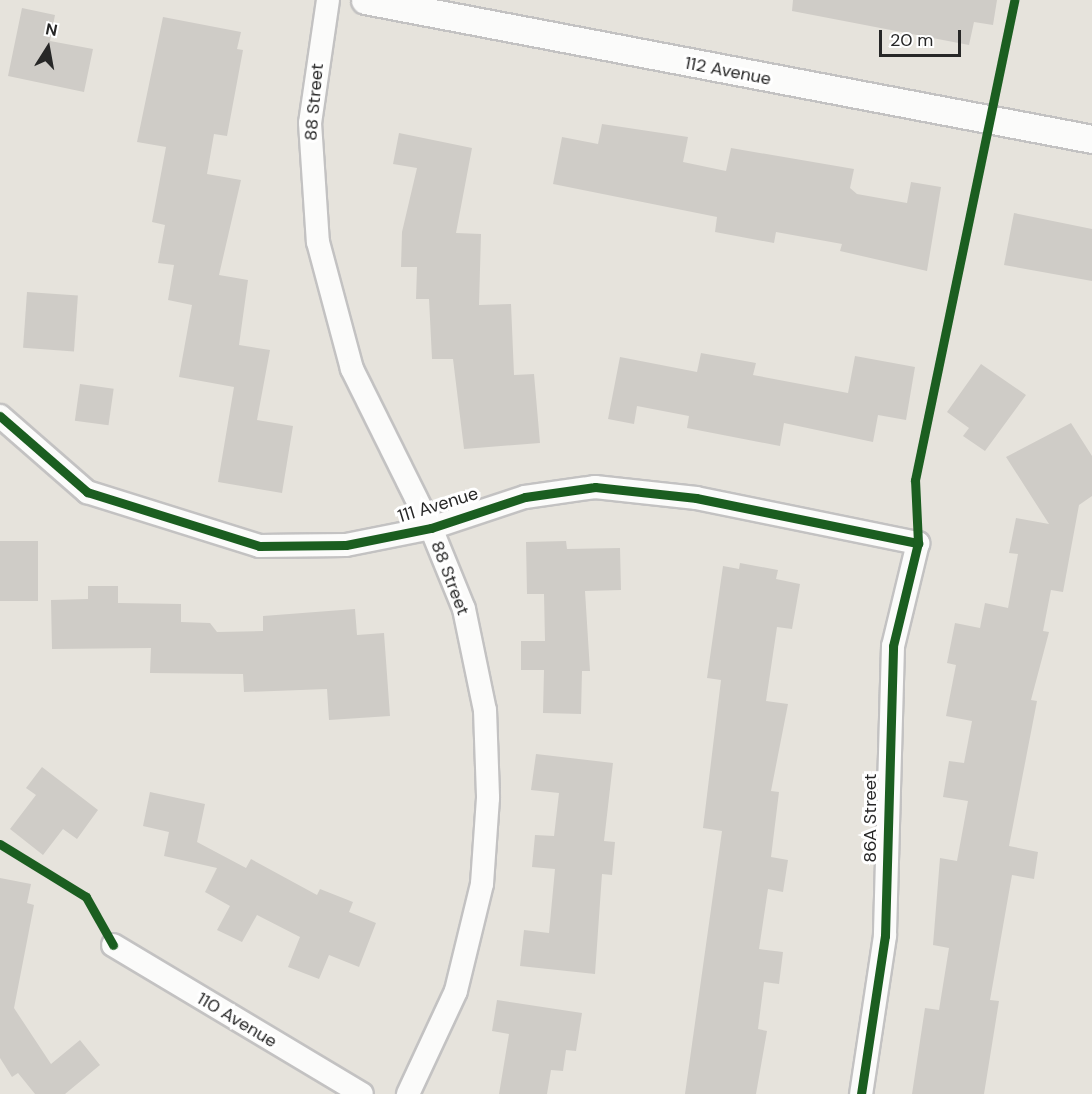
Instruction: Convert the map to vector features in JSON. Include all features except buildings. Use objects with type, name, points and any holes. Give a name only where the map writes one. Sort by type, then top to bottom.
[{"type":"street","name":"88 Street","points":[[328,0],[310,123],[318,242],[351,369],[431,528],[464,609],[485,710],[487,818],[482,884],[456,991],[408,1094]]},
{"type":"street","name":"112 Avenue","points":[[365,0],[1092,139]]},
{"type":"street","name":"111 Avenue","points":[[0,416],[87,492],[196,530],[259,546],[346,544],[431,528],[506,502],[596,487],[696,498],[918,543]]},
{"type":"street","name":"86A Street","points":[[861,1094],[885,936],[893,646],[918,543]]},
{"type":"street","name":"110 Avenue","points":[[113,945],[362,1094]]},
{"type":"cycle path","points":[[861,1094],[885,936],[893,646],[918,543],[915,480],[1014,0]]},
{"type":"cycle path","points":[[0,416],[87,492],[259,546],[346,545],[431,528],[525,497],[595,487],[696,498],[918,543]]},
{"type":"cycle path","points":[[0,844],[86,897],[113,945]]}]
